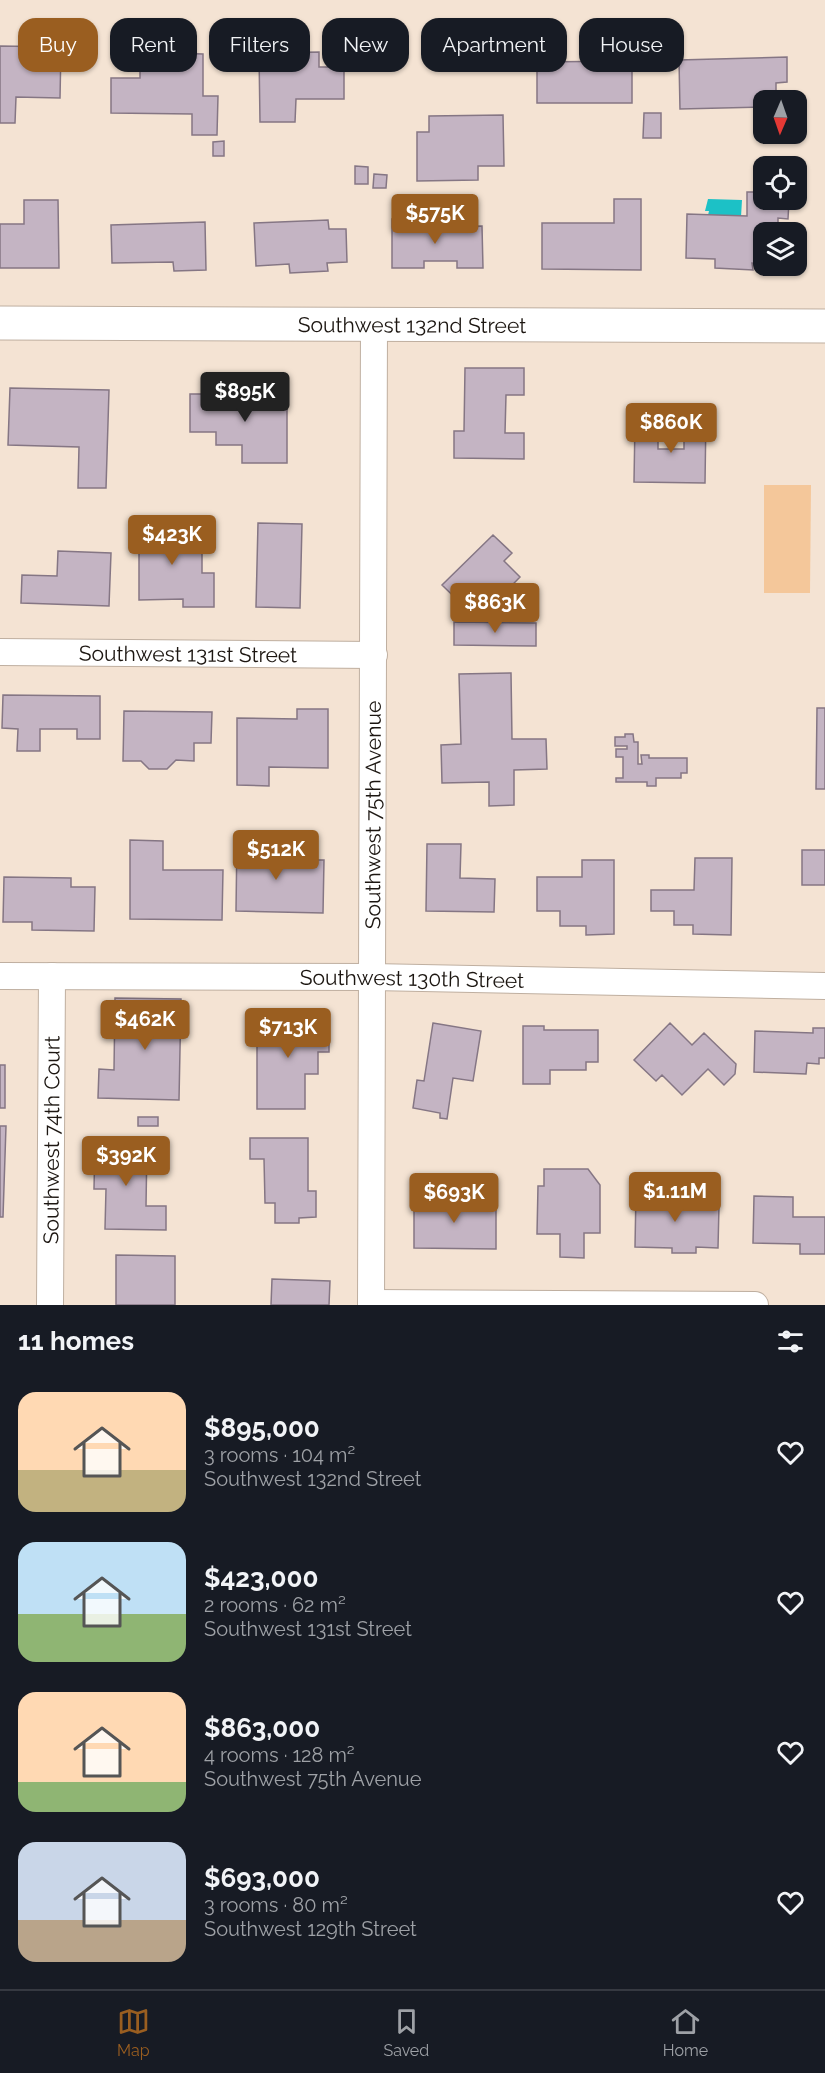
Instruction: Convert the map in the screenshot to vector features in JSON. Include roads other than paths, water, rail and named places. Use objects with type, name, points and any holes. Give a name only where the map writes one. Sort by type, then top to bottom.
[{"type":"street","name":"Southwest 132nd Street","points":[[0,323],[825,326]]},
{"type":"street","name":"Southwest 75th Avenue","points":[[371,1304],[374,324]]},
{"type":"street","name":"Southwest 131st Street","points":[[0,652],[374,655]]},
{"type":"street","name":"Southwest 130th Street","points":[[0,976],[372,977],[825,986]]},
{"type":"street","name":"Southwest 74th Court","points":[[50,1305],[52,976]]},
{"type":"street","points":[[371,1304],[755,1305]]},
{"type":"water","points":[[708,199],[742,200],[741,217],[708,215],[709,211],[705,211]]}]
